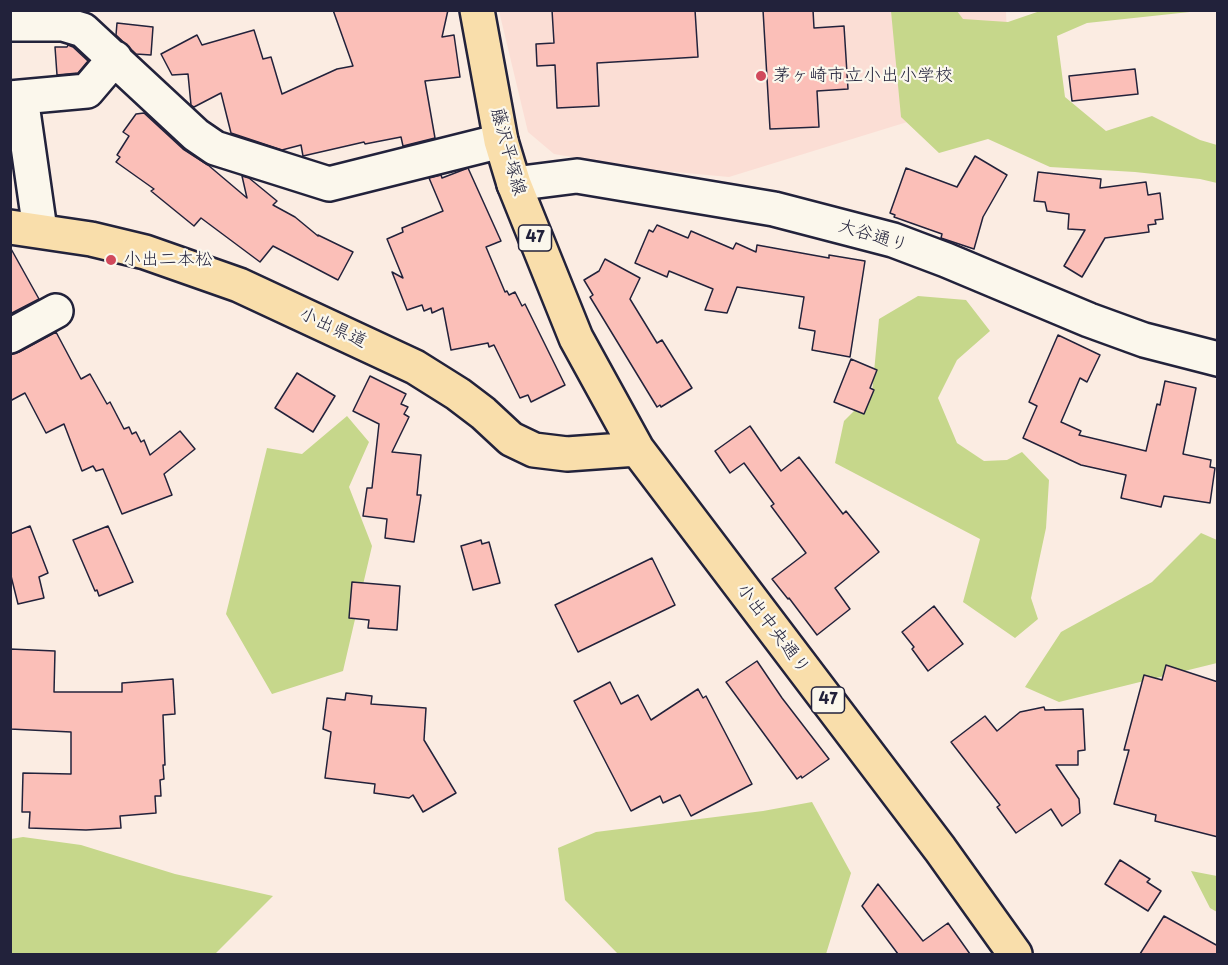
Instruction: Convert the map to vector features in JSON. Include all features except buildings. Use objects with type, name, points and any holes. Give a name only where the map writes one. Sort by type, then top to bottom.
[{"type":"main road","name":"藤沢平塚線","points":[[477,10],[501,141],[514,184],[576,338],[637,449]]},
{"type":"main road","name":"小出県道","points":[[25,229],[91,239],[145,252],[249,289],[415,366],[483,413],[511,439],[534,450],[567,454],[637,449]]},
{"type":"main road","name":"小出中央通り","points":[[637,449],[940,849],[1015,954]]},
{"type":"street","points":[[10,24],[63,24],[83,30],[196,135],[215,147],[329,184],[501,141]]},
{"type":"street","points":[[25,229],[16,98],[87,91],[115,58]]},
{"type":"street","name":"大谷通り","points":[[514,184],[577,176],[675,191],[784,212],[892,240],[1089,320],[1144,340],[1218,359]]},
{"type":"street","points":[[10,336],[56,311]]},
{"type":"shaded area","name":"茅ヶ崎市立小出小学校","points":[[499,11],[1006,11],[1010,118],[917,119],[729,177],[643,169],[554,154],[528,132]]},
{"type":"green space","points":[[1043,10],[1199,11],[1087,23],[1057,36],[1065,97],[1106,131],[1152,116],[1200,140],[1217,145],[1217,183],[1135,172],[1050,167],[988,139],[939,153],[901,117],[891,11],[957,11],[963,19],[1008,22]]},
{"type":"green space","points":[[918,296],[966,300],[990,331],[957,360],[938,398],[957,443],[984,461],[1007,460],[1022,452],[1049,480],[1046,528],[1031,598],[1038,619],[1015,638],[963,602],[980,539],[835,463],[844,421],[872,393],[879,319]]},
{"type":"green space","points":[[347,416],[369,442],[349,487],[372,546],[343,671],[272,694],[226,614],[267,448],[302,454]]},
{"type":"green space","points":[[1201,533],[1217,540],[1217,663],[1059,702],[1025,687],[1061,632],[1152,582]]},
{"type":"green space","points":[[812,802],[851,873],[826,954],[618,954],[565,900],[558,848],[596,832],[763,811]]},
{"type":"green space","points":[[23,837],[81,845],[175,874],[273,896],[215,954],[11,954],[11,839]]},
{"type":"green space","points":[[1191,871],[1217,876],[1217,912],[1210,908]]},
{"type":"place","name":"茅ヶ崎市立小出小学校","points":[[761,76]]},
{"type":"place","name":"小出二本松","points":[[111,260]]}]
